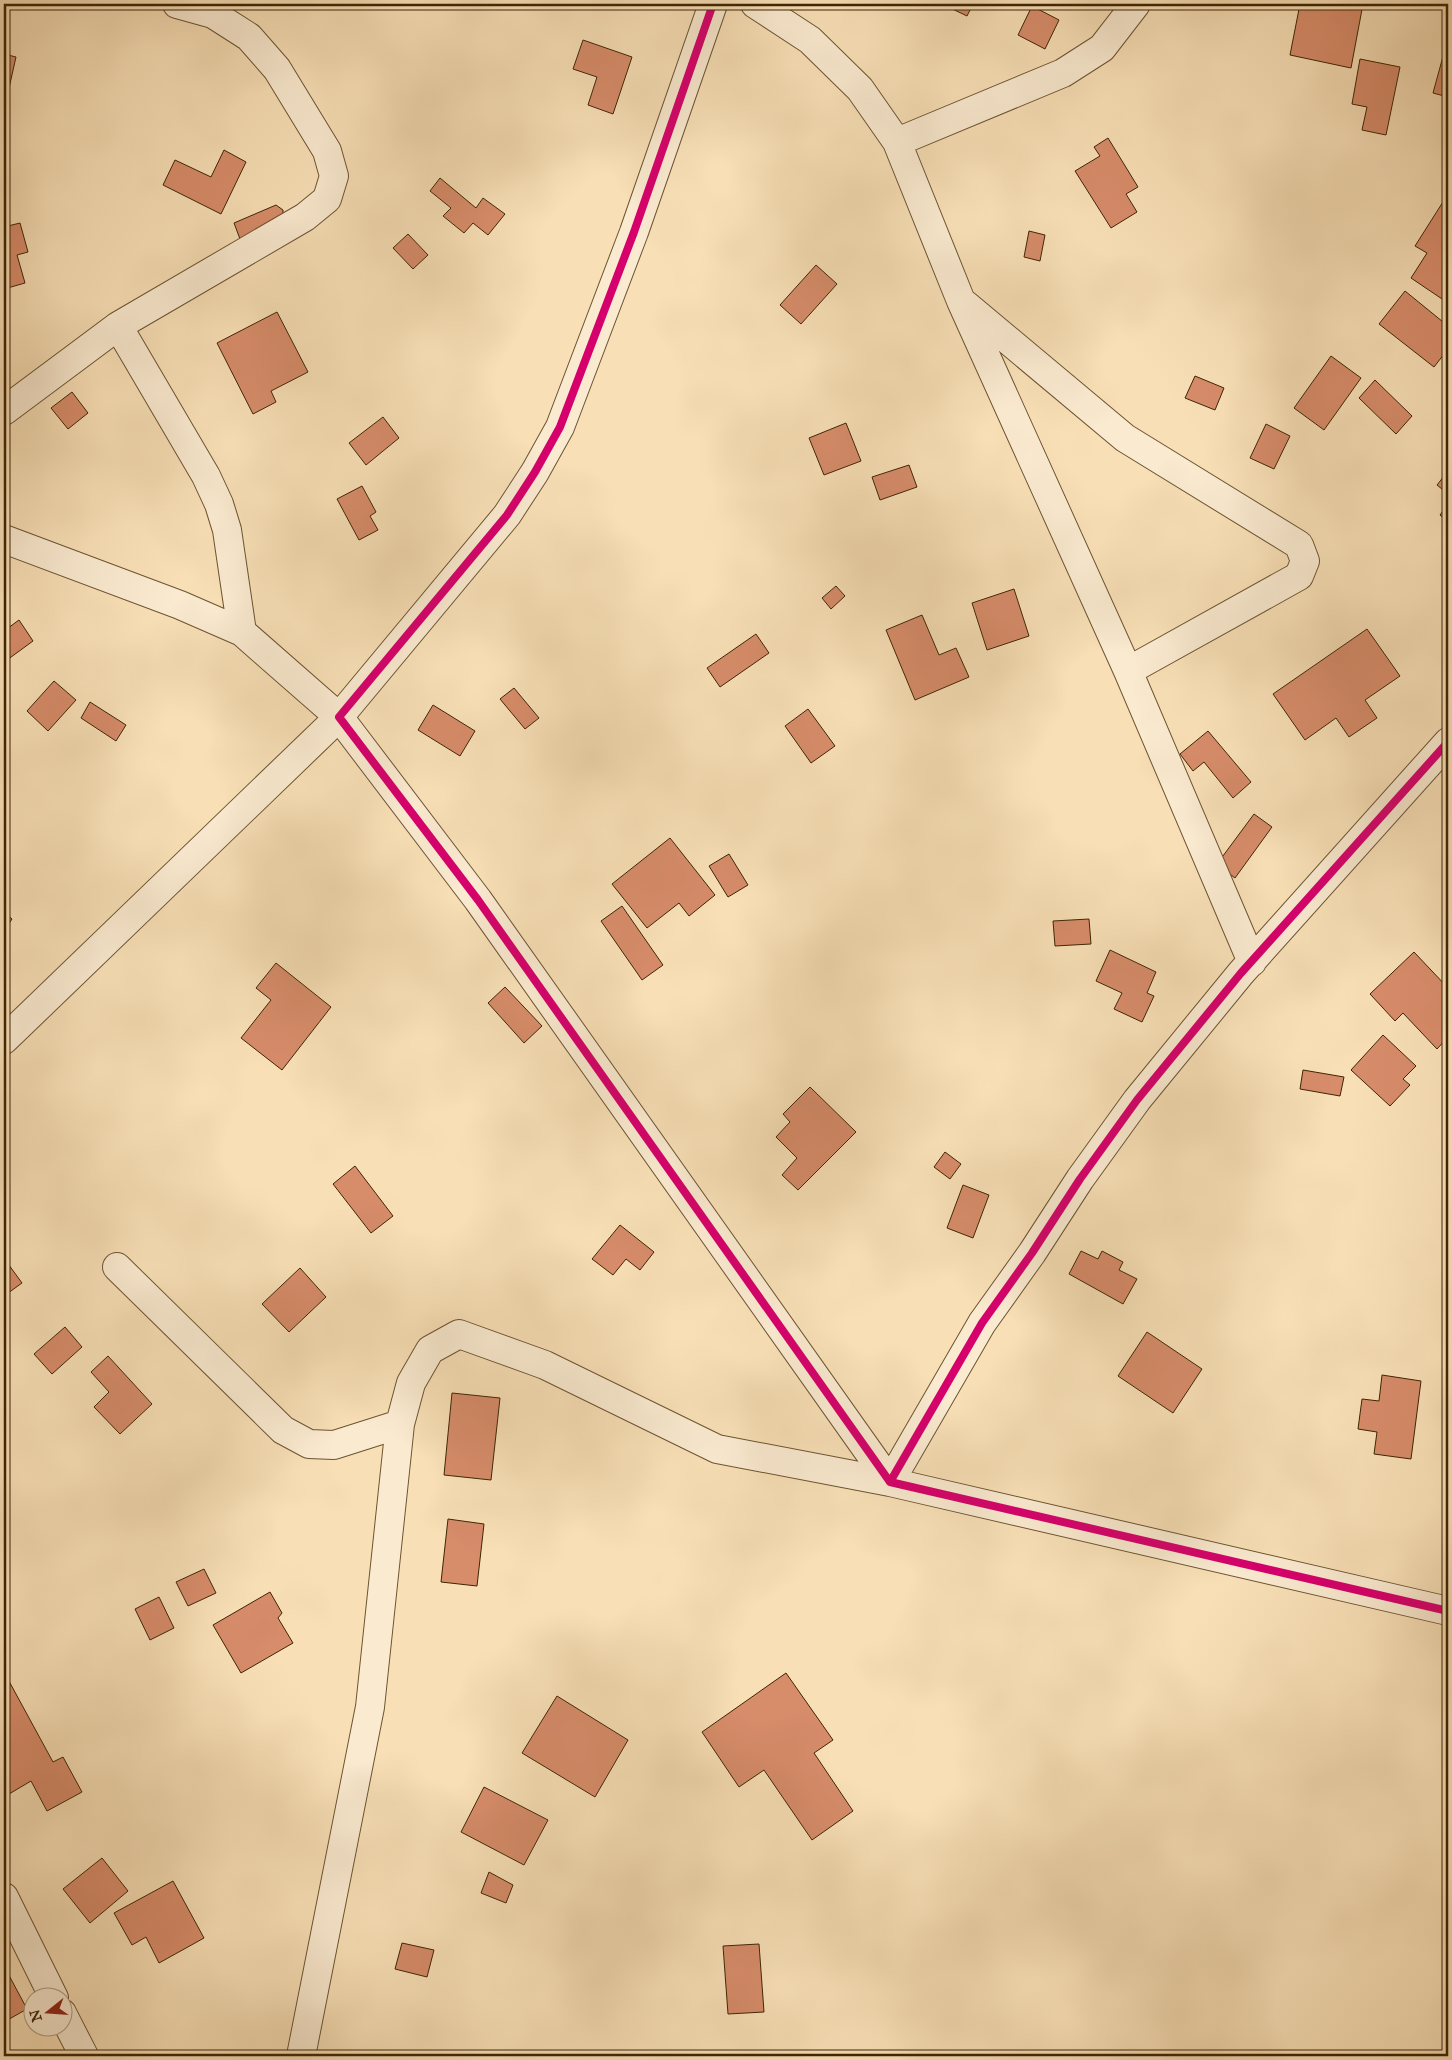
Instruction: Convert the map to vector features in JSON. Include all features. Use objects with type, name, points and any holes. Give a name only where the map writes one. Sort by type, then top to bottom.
[{"type":"street","points":[[4,411],[118,326],[305,217],[327,199],[334,176],[327,150],[277,68],[248,37],[213,14],[177,4]]},
{"type":"street","points":[[4,1040],[339,717],[507,515],[535,472],[560,427],[634,232],[713,4]]},
{"type":"street","points":[[755,4],[810,40],[860,89],[897,142],[961,301],[1128,671],[1252,962]]},
{"type":"street","points":[[897,142],[1063,73],[1102,48],[1136,4]]},
{"type":"street","points":[[961,301],[1125,438],[1299,545],[1305,561],[1299,576],[1128,671]]},
{"type":"street","points":[[118,326],[206,476],[219,504],[227,530],[242,632]]},
{"type":"street","points":[[4,539],[180,606],[242,632],[339,717],[478,900],[890,1482]]},
{"type":"street","points":[[890,1482],[982,1323],[1032,1253],[1080,1179],[1137,1100],[1252,962],[1448,742]]},
{"type":"street","points":[[117,1268],[283,1430],[309,1444],[334,1444],[400,1424]]},
{"type":"street","points":[[301,2056],[370,1708],[400,1424],[411,1384],[430,1350],[459,1334],[545,1365],[717,1448],[890,1482],[1448,1611]]},
{"type":"street","points":[[4,1898],[49,1988]]},
{"type":"street","points":[[72,2033],[84,2056]]},
{"type":"building","points":[[942,4],[973,4],[967,16]]},
{"type":"building","points":[[1300,4],[1363,4],[1351,68],[1290,55]]},
{"type":"building","points":[[1032,6],[1059,20],[1045,49],[1018,35]]},
{"type":"building","points":[[1448,38],[1448,97],[1433,93]]},
{"type":"building","points":[[583,40],[632,57],[613,114],[588,105],[597,77],[573,69]]},
{"type":"building","points":[[4,54],[16,57],[7,97],[4,96]]},
{"type":"building","points":[[1360,59],[1400,67],[1386,135],[1362,130],[1367,107],[1352,104]]},
{"type":"building","points":[[1108,138],[1138,187],[1126,194],[1137,212],[1111,228],[1075,171],[1100,156],[1094,147]]},
{"type":"building","points":[[224,150],[246,162],[221,214],[163,185],[175,160],[211,177]]},
{"type":"building","points":[[440,178],[476,208],[483,198],[505,214],[488,235],[473,223],[464,233],[443,216],[451,208],[430,191]]},
{"type":"building","points":[[1448,194],[1448,303],[1411,278],[1427,253],[1415,246]]},
{"type":"building","points":[[276,205],[283,210],[283,221],[240,239],[234,223]]},
{"type":"building","points":[[20,223],[28,252],[17,255],[25,283],[4,289],[4,227]]},
{"type":"building","points":[[1029,231],[1045,235],[1040,261],[1024,257]]},
{"type":"building","points":[[408,234],[428,255],[413,269],[393,248]]},
{"type":"building","points":[[816,265],[837,284],[801,324],[780,305]]},
{"type":"building","points":[[1405,291],[1448,326],[1448,349],[1434,367],[1379,324]]},
{"type":"building","points":[[277,312],[308,372],[271,391],[276,402],[253,414],[217,343]]},
{"type":"building","points":[[1331,356],[1361,378],[1324,430],[1294,408]]},
{"type":"building","points":[[1195,376],[1224,388],[1215,410],[1185,398]]},
{"type":"building","points":[[1375,380],[1412,416],[1396,434],[1359,398]]},
{"type":"building","points":[[72,392],[88,413],[68,429],[51,408]]},
{"type":"building","points":[[383,417],[399,438],[366,465],[349,443]]},
{"type":"building","points":[[846,423],[861,461],[824,475],[809,438]]},
{"type":"building","points":[[1266,424],[1290,436],[1274,469],[1250,458]]},
{"type":"building","points":[[909,465],[917,487],[880,500],[872,477]]},
{"type":"building","points":[[1448,471],[1448,494],[1437,485]]},
{"type":"building","points":[[362,486],[376,512],[370,516],[378,530],[359,540],[337,499]]},
{"type":"building","points":[[1448,504],[1448,522],[1440,515]]},
{"type":"building","points":[[836,586],[845,596],[831,609],[822,598]]},
{"type":"building","points":[[1014,589],[1029,636],[987,650],[972,603]]},
{"type":"building","points":[[922,615],[939,655],[956,648],[969,677],[915,700],[886,630]]},
{"type":"building","points":[[19,620],[33,641],[7,660],[4,656],[4,631]]},
{"type":"building","points":[[1367,629],[1400,676],[1365,700],[1377,718],[1349,737],[1336,718],[1305,740],[1273,694]]},
{"type":"building","points":[[756,634],[769,653],[720,687],[707,668]]},
{"type":"building","points":[[54,681],[76,700],[48,731],[27,711]]},
{"type":"building","points":[[514,688],[539,718],[525,729],[500,699]]},
{"type":"building","points":[[90,702],[126,725],[116,741],[81,718]]},
{"type":"building","points":[[433,705],[475,731],[460,756],[418,730]]},
{"type":"building","points":[[808,709],[835,746],[811,763],[785,726]]},
{"type":"building","points":[[1208,731],[1251,782],[1233,798],[1204,762],[1193,771],[1180,754]]},
{"type":"building","points":[[1254,814],[1272,827],[1235,878],[1217,864]]},
{"type":"building","points":[[670,838],[715,895],[689,916],[679,903],[647,928],[612,884]]},
{"type":"building","points":[[729,854],[748,885],[728,897],[709,866]]},
{"type":"building","points":[[622,906],[663,965],[642,980],[601,921]]},
{"type":"building","points":[[4,912],[12,919],[4,931]]},
{"type":"building","points":[[1089,919],[1091,944],[1055,946],[1053,921]]},
{"type":"building","points":[[1110,950],[1156,972],[1147,993],[1154,996],[1142,1022],[1114,1009],[1122,993],[1096,981]]},
{"type":"building","points":[[1414,952],[1448,988],[1448,1037],[1437,1049],[1403,1013],[1395,1021],[1370,994]]},
{"type":"building","points":[[276,963],[331,1007],[282,1070],[241,1038],[271,1000],[256,988]]},
{"type":"building","points":[[505,987],[542,1026],[524,1043],[488,1003]]},
{"type":"building","points":[[1383,1035],[1416,1066],[1403,1079],[1410,1085],[1390,1106],[1351,1070]]},
{"type":"building","points":[[1303,1070],[1344,1077],[1340,1096],[1300,1089]]},
{"type":"building","points":[[810,1087],[856,1132],[798,1190],[782,1175],[797,1158],[776,1137],[790,1122],[783,1114]]},
{"type":"building","points":[[945,1152],[961,1164],[950,1179],[934,1167]]},
{"type":"building","points":[[355,1166],[393,1216],[371,1233],[333,1184]]},
{"type":"building","points":[[963,1185],[989,1195],[973,1238],[947,1228]]},
{"type":"building","points":[[620,1225],[654,1252],[640,1270],[626,1259],[613,1275],[592,1259]]},
{"type":"building","points":[[1081,1251],[1098,1259],[1102,1251],[1123,1262],[1119,1270],[1137,1279],[1123,1304],[1069,1274]]},
{"type":"building","points":[[6,1261],[22,1283],[4,1296],[4,1262]]},
{"type":"building","points":[[300,1268],[326,1297],[289,1332],[262,1304]]},
{"type":"building","points":[[65,1327],[82,1347],[52,1374],[34,1354]]},
{"type":"building","points":[[1147,1332],[1202,1369],[1173,1413],[1118,1376]]},
{"type":"building","points":[[108,1356],[152,1404],[120,1434],[94,1407],[109,1392],[91,1372]]},
{"type":"building","points":[[1382,1375],[1421,1381],[1411,1459],[1374,1454],[1377,1432],[1358,1429],[1362,1399],[1379,1401]]},
{"type":"building","points":[[452,1393],[500,1398],[491,1480],[444,1475]]},
{"type":"building","points":[[448,1519],[484,1524],[477,1586],[441,1582]]},
{"type":"building","points":[[204,1569],[216,1593],[188,1606],[176,1582]]},
{"type":"building","points":[[270,1592],[282,1613],[278,1618],[293,1643],[241,1673],[213,1625]]},
{"type":"building","points":[[159,1597],[174,1628],[150,1640],[135,1609]]},
{"type":"building","points":[[4,1672],[53,1762],[63,1757],[82,1792],[47,1811],[31,1781],[4,1797]]},
{"type":"building","points":[[786,1673],[833,1740],[814,1753],[853,1811],[812,1840],[764,1770],[739,1787],[702,1732]]},
{"type":"building","points":[[557,1696],[628,1740],[595,1797],[522,1753]]},
{"type":"building","points":[[484,1787],[548,1820],[524,1865],[461,1832]]},
{"type":"building","points":[[102,1858],[128,1891],[90,1923],[63,1889]]},
{"type":"building","points":[[489,1872],[513,1885],[506,1903],[481,1893]]},
{"type":"building","points":[[173,1881],[204,1938],[159,1963],[146,1937],[132,1945],[114,1913]]},
{"type":"building","points":[[402,1943],[434,1950],[427,1977],[395,1969]]},
{"type":"building","points":[[759,1944],[764,2012],[728,2014],[723,1946]]},
{"type":"building","points":[[4,1966],[22,2000],[22,2012],[4,2022]]},
{"type":"cycle path","points":[[713,4],[634,232],[560,427],[535,472],[507,515],[339,717],[478,900],[890,1482],[1448,1611]]},
{"type":"cycle path","points":[[890,1482],[982,1323],[1032,1253],[1080,1179],[1137,1100],[1241,973],[1448,742]]}]
